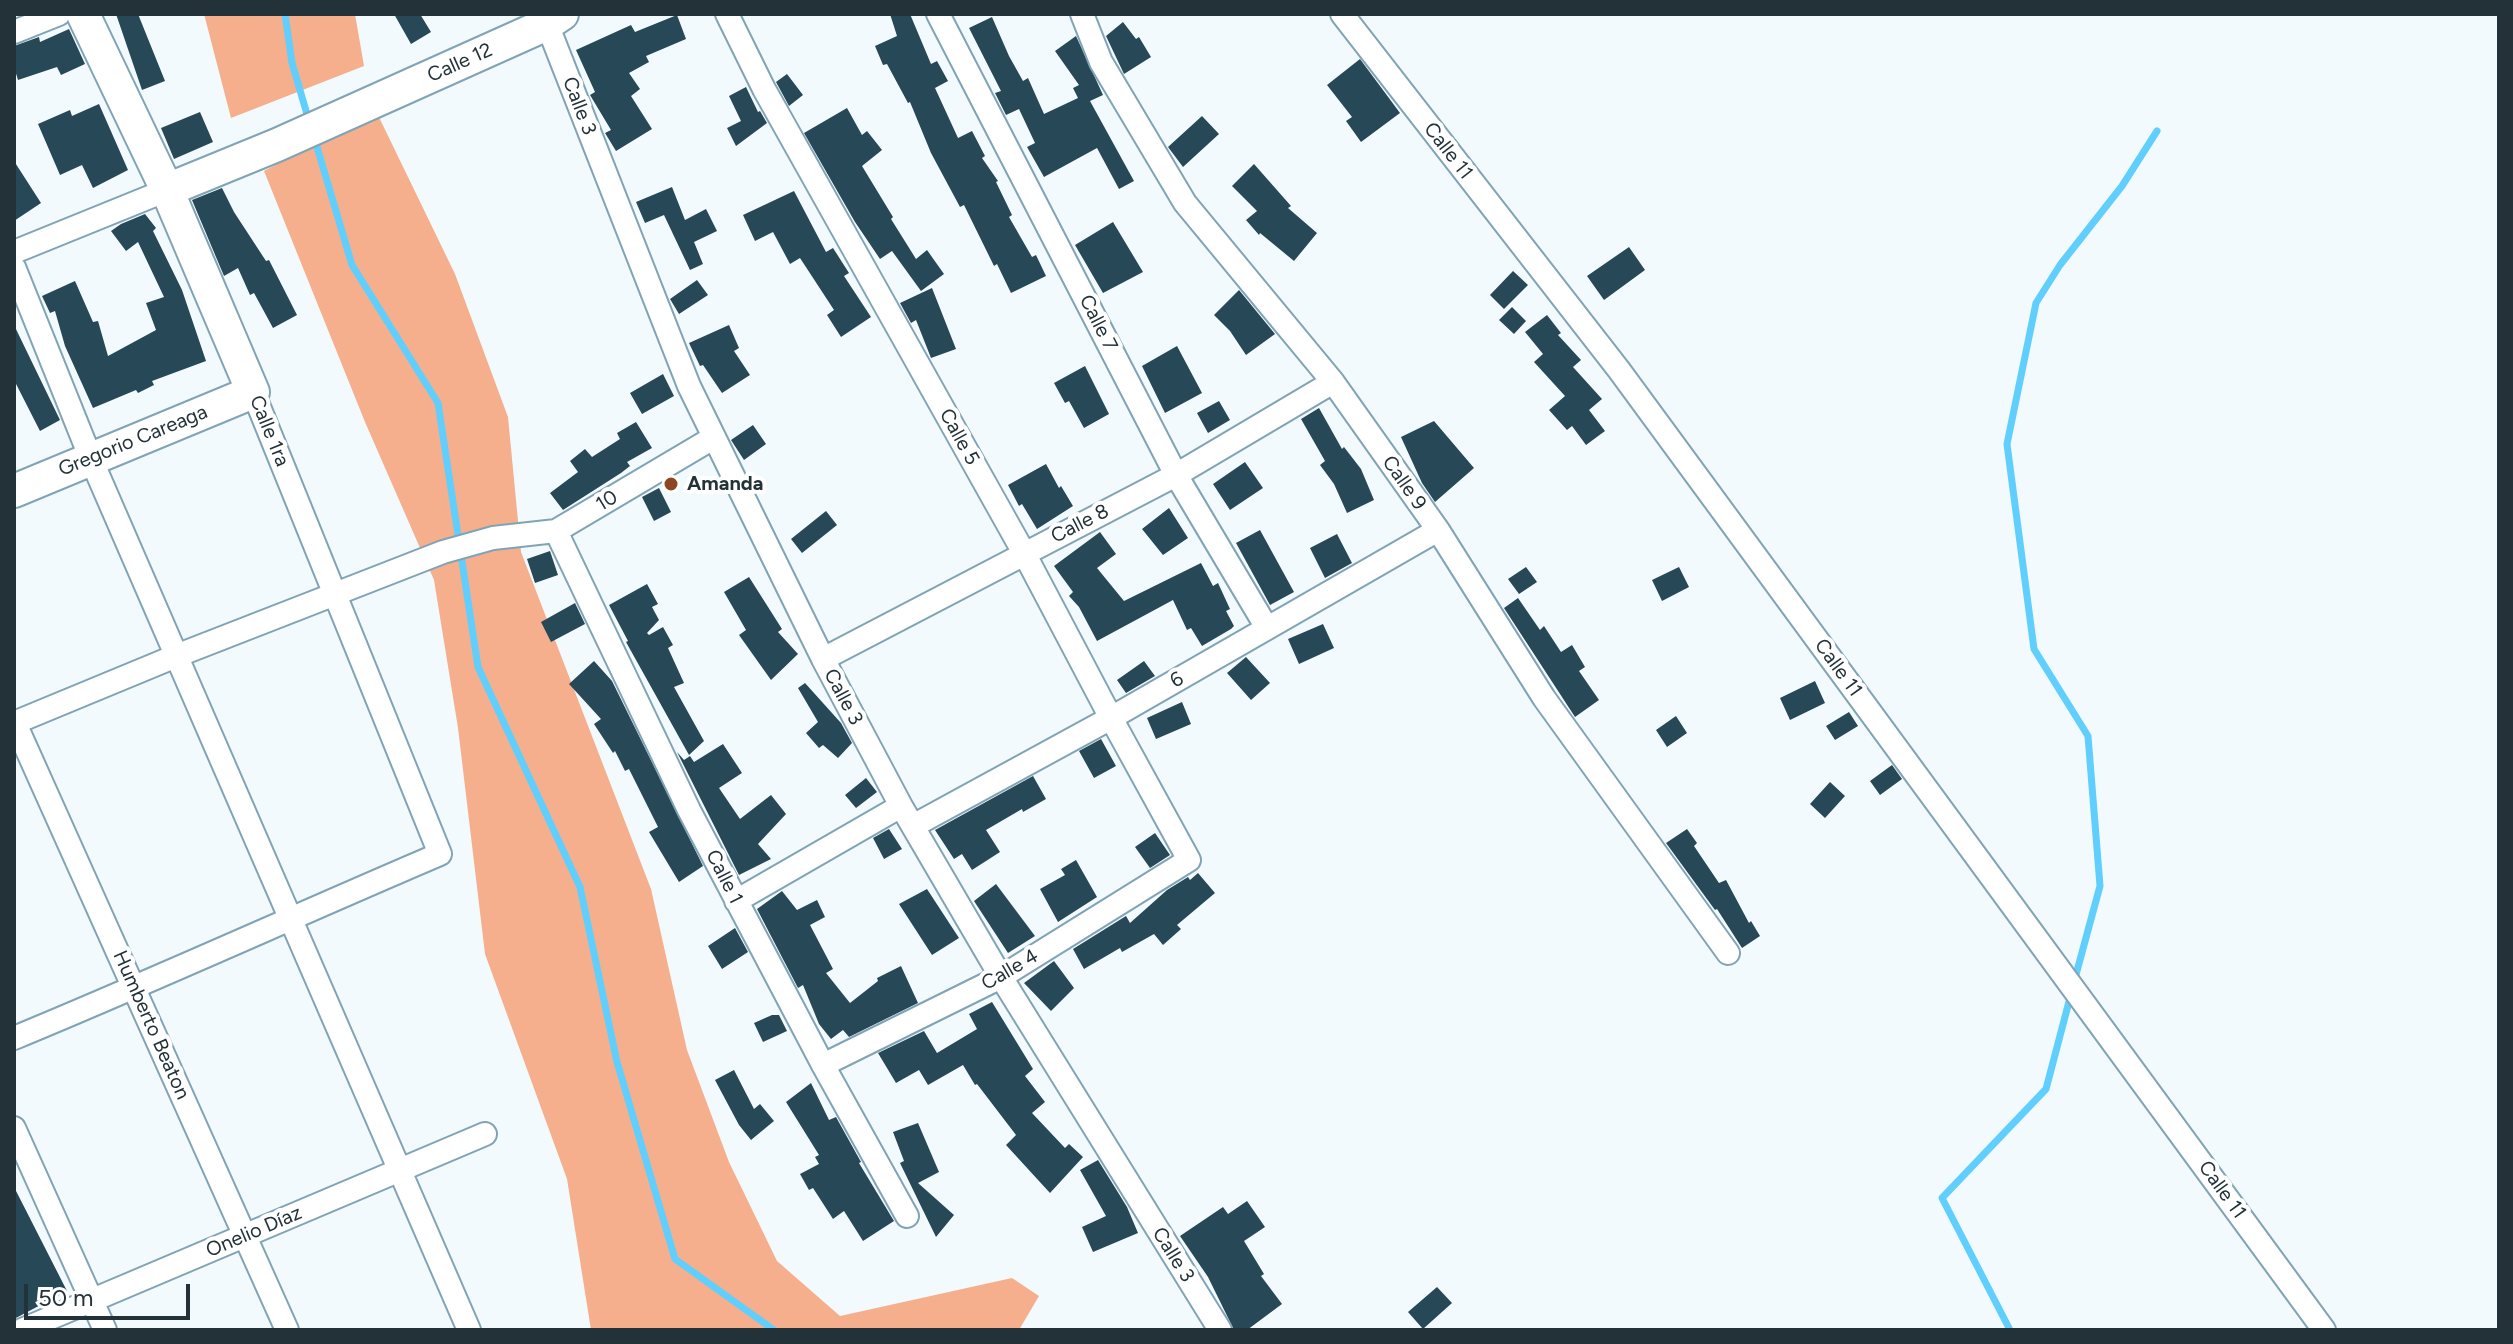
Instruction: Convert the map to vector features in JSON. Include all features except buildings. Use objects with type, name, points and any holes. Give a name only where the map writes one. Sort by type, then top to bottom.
[{"type":"main road","name":"Calle 1ra","points":[[83,14],[167,190],[253,392]]},
{"type":"main road","name":"Calle 12","points":[[167,190],[277,145],[558,16]]},
{"type":"main road","name":"Gregorio Careaga","points":[[14,491],[253,392]]},
{"type":"street","points":[[14,32],[59,14]]},
{"type":"street","name":"Calle 5","points":[[727,14],[764,89],[1024,553],[1189,860]]},
{"type":"street","name":"Calle 7","points":[[938,14],[1176,475],[1267,628]]},
{"type":"street","name":"Calle 9","points":[[1082,14],[1101,62],[1185,203],[1333,382],[1438,530],[1544,698],[1728,953]]},
{"type":"street","name":"Calle 11","points":[[1342,14],[1619,370],[2324,1330]]},
{"type":"street","name":"Calle 3","points":[[558,16],[683,372],[823,659],[901,806],[1001,977],[1220,1330]]},
{"type":"street","points":[[14,252],[167,190]]},
{"type":"street","points":[[14,267],[91,459],[469,1330]]},
{"type":"street","name":"Calle 8","points":[[823,659],[1176,475],[1333,382]]},
{"type":"street","name":"Calle 1ra","points":[[253,392],[440,854],[292,917]]},
{"type":"street","name":"10","points":[[14,722],[443,552],[493,538],[556,531],[713,438]]},
{"type":"street","name":"6","points":[[913,826],[1111,718],[1438,530]]},
{"type":"street","name":"Calle 1","points":[[556,531],[689,810],[823,1065],[907,1216]]},
{"type":"street","name":"Humberto Beaton","points":[[14,722],[287,1330]]},
{"type":"street","points":[[736,901],[901,806]]},
{"type":"street","name":"Calle 4","points":[[823,1065],[1001,977],[1189,860]]},
{"type":"street","points":[[14,1038],[134,989],[292,917]]},
{"type":"street","points":[[14,1128],[105,1330]]},
{"type":"street","name":"Onelio Díaz","points":[[22,1330],[485,1134]]},
{"type":"shaded area","points":[[204,14],[355,14],[364,66],[231,118]]},
{"type":"shaded area","points":[[376,111],[455,274],[508,417],[521,552],[651,889],[687,1050],[729,1162],[777,1261],[840,1316],[1012,1278],[1039,1296],[1019,1330],[591,1330],[567,1179],[485,954],[458,728],[434,580],[365,422],[264,171]]},
{"type":"waterway","points":[[285,14],[292,63],[309,121]]},
{"type":"waterway","points":[[2074,982],[2100,886],[2088,736],[2034,649],[2007,444],[2036,303],[2060,265],[2122,186],[2157,131]]},
{"type":"waterway","points":[[314,137],[352,265],[438,403],[478,667],[580,887],[617,1062],[675,1259],[774,1330]]},
{"type":"waterway","points":[[2010,1330],[1942,1198],[2046,1089],[2071,994]]},
{"type":"place","name":"Amanda","points":[[671,484]]}]
